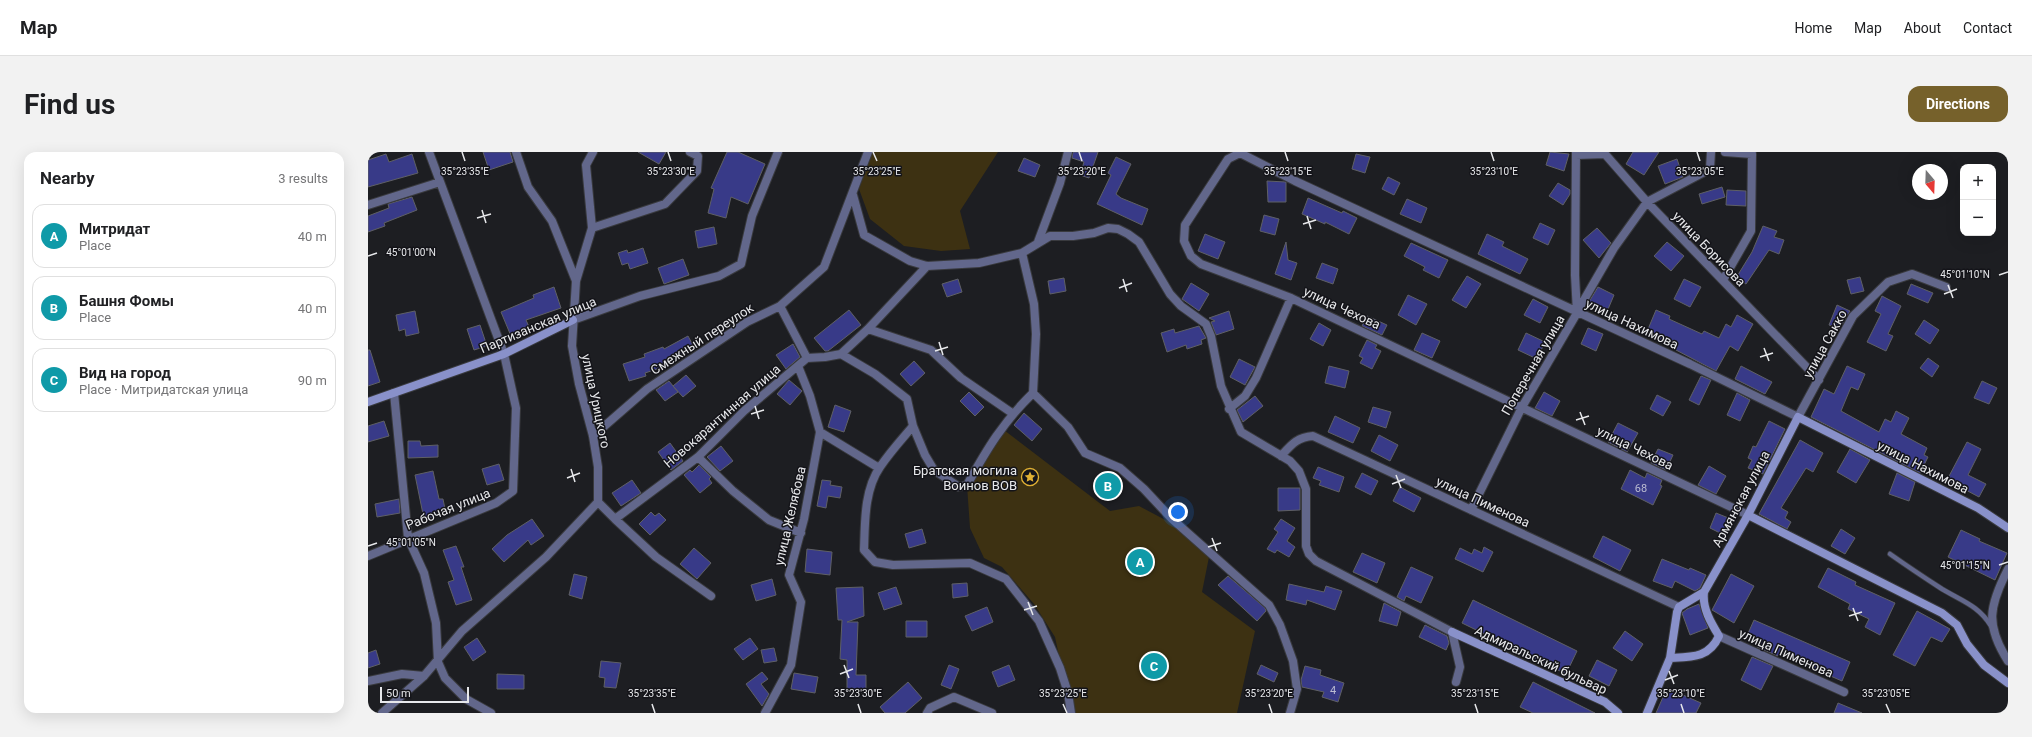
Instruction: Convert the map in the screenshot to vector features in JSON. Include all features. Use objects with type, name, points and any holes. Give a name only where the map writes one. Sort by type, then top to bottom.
[{"type":"street","points":[[429,152],[504,354]]},
{"type":"street","name":"улица Урицкого","points":[[516,152],[528,186],[552,221],[576,281],[572,346],[579,384],[593,436],[598,467],[598,502]]},
{"type":"street","points":[[576,281],[592,228],[586,165],[593,152]]},
{"type":"street","points":[[592,228],[665,204],[697,171],[698,156],[690,152]]},
{"type":"street","name":"Партизанская улица","points":[[368,402],[504,354],[573,320],[640,296],[719,276],[740,264],[752,216],[778,152]]},
{"type":"street","name":"Смежный переулок","points":[[593,436],[647,389],[747,322],[780,306],[824,267],[853,195],[868,152]]},
{"type":"street","points":[[1038,242],[1060,183],[1068,152]]},
{"type":"street","points":[[1577,312],[1614,248],[1647,202],[1710,169],[1711,152]]},
{"type":"street","points":[[1723,280],[1751,231],[1752,154],[1725,152]]},
{"type":"street","name":"улица Чехова","points":[[1240,153],[1228,159],[1185,225],[1184,241],[1191,256],[1201,264],[1291,298],[1748,515],[1942,613],[1957,625],[1967,644],[1984,664],[2008,683]]},
{"type":"street","name":"улица Нахимова","points":[[1240,153],[1295,181],[1690,364],[1978,508],[2008,528]]},
{"type":"street","name":"улица Борисова","points":[[1576,153],[1605,154],[1647,202],[1819,380]]},
{"type":"street","name":"Поперечная улица","points":[[1471,510],[1522,407],[1577,312],[1575,274],[1576,153]]},
{"type":"street","points":[[368,205],[440,182]]},
{"type":"street","points":[[853,195],[864,235],[910,261],[927,266],[979,263],[1022,253],[1050,236],[1080,235],[1094,233],[1108,228],[1118,229],[1139,242],[1170,294],[1181,306],[1206,324],[1211,336],[1221,386],[1229,409],[1241,432],[1290,461],[1299,471],[1306,489],[1306,546],[1309,554],[1316,561],[1452,632],[1460,668],[1456,682]]},
{"type":"street","points":[[841,354],[875,374],[907,399],[913,426],[925,454],[934,470],[959,487],[967,485],[989,445],[1012,413],[1033,393],[1036,341],[1034,304],[1022,253]]},
{"type":"street","points":[[780,306],[807,358],[841,354],[868,329],[927,266]]},
{"type":"street","name":"улица Сакко","points":[[1798,417],[1853,316],[1888,282],[1912,274],[1946,287]]},
{"type":"street","points":[[1229,409],[1245,396],[1256,378],[1291,298]]},
{"type":"street","points":[[868,329],[931,350],[960,378],[1012,413]]},
{"type":"street","name":"Рабочая улица","points":[[368,556],[408,538],[437,528],[496,503],[513,491],[516,408],[504,354]]},
{"type":"street","name":"Новокарантинная улица","points":[[615,519],[698,457],[744,411],[807,358]]},
{"type":"street","name":"улица Желябова","points":[[765,713],[791,665],[802,602],[789,575],[800,532],[820,432],[810,396],[798,366]]},
{"type":"street","points":[[1033,393],[1068,427],[1085,453],[1120,468],[1144,489],[1172,519],[1268,605],[1280,624],[1293,661],[1297,689],[1290,713]]},
{"type":"street","points":[[394,394],[408,538],[424,573],[436,623],[438,662],[445,678],[466,699],[491,713]]},
{"type":"street","name":"Армянская улица","points":[[1679,607],[1688,604],[1704,592],[1748,515],[1798,417]]},
{"type":"street","points":[[913,426],[879,468],[872,485],[865,516],[864,550],[875,562],[893,565],[970,563],[1006,580],[1040,621],[1060,668],[1068,693],[1071,713]]},
{"type":"street","points":[[820,432],[879,468]]},
{"type":"street","name":"улица Пименова","points":[[1281,456],[1293,442],[1302,436],[1313,436],[1679,607]]},
{"type":"street","points":[[698,457],[733,491],[769,520],[800,532]]},
{"type":"street","points":[[382,713],[438,662],[462,631],[546,557],[598,502],[656,556],[711,596]]},
{"type":"street","points":[[2008,569],[2000,585],[1992,611],[1992,628],[2000,649],[2008,661]]},
{"type":"street","points":[[1670,658],[1697,656],[1714,647],[1719,636],[1710,621],[1703,601],[1704,592]]},
{"type":"street","points":[[1647,713],[1670,658],[1679,607]]},
{"type":"street","name":"Адмиральский бульвар","points":[[1452,632],[1606,702],[1618,713]]},
{"type":"street","name":"улица Пименова","points":[[1719,636],[1844,692]]},
{"type":"street","points":[[368,681],[402,674],[424,676]]},
{"type":"street","points":[[927,713],[930,708],[954,697],[992,713]]},
{"type":"lane","points":[[1890,554],[1943,589],[1974,606],[1984,615],[1992,628]]},
{"type":"shaded area","points":[[872,152],[998,152],[960,211],[970,249],[941,251],[904,246],[870,219],[859,189]]},
{"type":"shaded area","points":[[1004,430],[1110,511],[1139,506],[1171,523],[1209,557],[1202,592],[1255,631],[1237,713],[1076,713],[1064,679],[1055,637],[1034,604],[1002,567],[984,558],[970,528],[967,485]]},
{"type":"building","points":[[483,152],[510,152],[513,162],[489,170]]},
{"type":"building","points":[[638,152],[666,152],[659,164]]},
{"type":"building","points":[[727,152],[738,152],[765,164],[748,204],[731,197],[726,218],[708,213],[714,189],[711,188]]},
{"type":"building","points":[[1073,152],[1098,152],[1089,178],[1080,175],[1084,162],[1072,158]]},
{"type":"building","points":[[1550,152],[1569,154],[1564,171],[1546,165]]},
{"type":"building","points":[[1633,152],[1659,152],[1644,175],[1626,164]]},
{"type":"building","points":[[386,154],[389,162],[412,154],[418,173],[368,187],[368,160]]},
{"type":"building","points":[[1356,154],[1370,157],[1365,173],[1352,169]]},
{"type":"building","points":[[1116,157],[1131,164],[1116,194],[1121,198],[1148,209],[1142,225],[1097,204],[1111,175],[1108,173]]},
{"type":"building","points":[[1024,158],[1040,165],[1035,177],[1018,171]]},
{"type":"building","points":[[1677,159],[1683,177],[1665,184],[1658,166]]},
{"type":"building","points":[[1388,177],[1400,183],[1394,195],[1382,189]]},
{"type":"building","points":[[1267,181],[1286,182],[1286,202],[1268,202]]},
{"type":"building","points":[[1558,183],[1570,190],[1570,194],[1563,205],[1549,196]]},
{"type":"building","points":[[1722,187],[1725,197],[1702,204],[1699,194]]},
{"type":"building","points":[[1727,190],[1746,191],[1746,206],[1726,205]]},
{"type":"building","points":[[412,197],[417,210],[384,223],[385,226],[368,232],[368,216],[389,208],[388,204]]},
{"type":"building","points":[[1308,198],[1357,218],[1349,234],[1325,222],[1325,224],[1302,214]]},
{"type":"building","points":[[1407,199],[1427,208],[1421,223],[1400,214]]},
{"type":"building","points":[[1264,215],[1279,219],[1275,235],[1260,231]]},
{"type":"building","points":[[1540,223],[1555,230],[1548,245],[1533,238]]},
{"type":"building","points":[[1763,226],[1777,231],[1774,237],[1784,240],[1779,254],[1769,250],[1746,284],[1736,278],[1752,252]]},
{"type":"building","points":[[714,227],[717,244],[698,248],[695,231]]},
{"type":"building","points":[[1597,228],[1611,243],[1599,258],[1583,240]]},
{"type":"building","points":[[1205,234],[1225,242],[1218,259],[1198,251]]},
{"type":"building","points":[[1487,234],[1504,242],[1502,246],[1528,259],[1520,274],[1478,254]]},
{"type":"building","points":[[1286,242],[1288,260],[1297,263],[1291,280],[1275,274]]},
{"type":"building","points":[[1667,242],[1684,256],[1671,271],[1654,256]]},
{"type":"building","points":[[1411,243],[1448,260],[1439,278],[1423,270],[1425,267],[1404,256]]},
{"type":"building","points":[[643,248],[648,263],[630,269],[628,263],[622,265],[618,253],[627,250],[628,253]]},
{"type":"building","points":[[683,259],[689,275],[664,284],[658,268]]},
{"type":"building","points":[[1322,263],[1338,269],[1333,284],[1316,278]]},
{"type":"building","points":[[1467,276],[1481,284],[1466,308],[1452,300]]},
{"type":"building","points":[[1860,277],[1864,291],[1851,294],[1847,280]]},
{"type":"building","points":[[1064,278],[1066,291],[1050,294],[1048,281]]},
{"type":"building","points":[[958,279],[962,292],[947,297],[942,284]]},
{"type":"building","points":[[1684,279],[1701,287],[1690,307],[1674,299]]},
{"type":"building","points":[[1191,283],[1209,294],[1199,311],[1182,299]]},
{"type":"building","points":[[1911,284],[1933,293],[1928,303],[1907,294]]},
{"type":"building","points":[[554,287],[561,308],[526,320],[530,329],[511,336],[501,312],[534,298],[533,295]]},
{"type":"building","points":[[1598,287],[1614,295],[1606,314],[1587,305]]},
{"type":"building","points":[[1408,295],[1427,304],[1416,325],[1398,315]]},
{"type":"building","points":[[1882,296],[1901,306],[1888,334],[1893,336],[1886,351],[1867,342],[1881,314],[1875,311]]},
{"type":"building","points":[[1533,299],[1548,307],[1540,323],[1524,315]]},
{"type":"building","points":[[1837,305],[1850,311],[1839,329],[1829,325]]},
{"type":"building","points":[[849,310],[861,325],[828,351],[825,351],[814,338]]},
{"type":"building","points":[[1656,310],[1670,316],[1669,319],[1702,334],[1704,331],[1719,338],[1726,324],[1731,327],[1737,315],[1753,324],[1738,351],[1730,346],[1716,371],[1674,349],[1675,347],[1646,334]]},
{"type":"building","points":[[415,311],[419,333],[406,336],[405,329],[399,331],[396,315]]},
{"type":"building","points":[[1229,311],[1234,329],[1216,335],[1211,322],[1215,321],[1209,318]]},
{"type":"building","points":[[1367,316],[1387,325],[1382,335],[1362,326]]},
{"type":"building","points":[[1924,320],[1939,330],[1930,344],[1915,334]]},
{"type":"building","points":[[1319,323],[1331,330],[1323,346],[1310,339]]},
{"type":"building","points":[[480,325],[487,346],[474,350],[467,329]]},
{"type":"building","points":[[1199,326],[1206,338],[1201,340],[1202,344],[1187,349],[1186,345],[1167,352],[1161,333],[1174,329],[1175,333]]},
{"type":"building","points":[[1588,328],[1603,334],[1596,351],[1581,344]]},
{"type":"building","points":[[1422,333],[1440,341],[1432,358],[1414,350]]},
{"type":"building","points":[[1526,333],[1545,342],[1537,359],[1518,350]]},
{"type":"building","points":[[688,336],[695,349],[668,363],[669,365],[645,373],[646,376],[629,381],[623,364],[645,357],[644,354],[663,347],[664,349]]},
{"type":"building","points":[[1367,340],[1377,345],[1375,348],[1381,351],[1372,369],[1360,363],[1363,358],[1359,356]]},
{"type":"building","points":[[793,344],[800,357],[786,369],[776,355]]},
{"type":"building","points":[[368,350],[370,350],[380,382],[368,386]]},
{"type":"building","points":[[1928,358],[1939,366],[1932,377],[1920,368]]},
{"type":"building","points":[[1239,359],[1255,367],[1245,385],[1230,377]]},
{"type":"building","points":[[914,361],[925,373],[911,386],[900,374]]},
{"type":"building","points":[[1329,366],[1349,371],[1345,388],[1325,383]]},
{"type":"building","points":[[1741,366],[1772,382],[1765,394],[1735,379]]},
{"type":"building","points":[[1847,366],[1865,374],[1858,390],[1851,387],[1841,411],[1879,432],[1885,419],[1891,422],[1896,411],[1909,418],[1901,434],[1927,448],[1924,455],[1928,457],[1920,473],[1811,417],[1824,389],[1834,394]]},
{"type":"building","points":[[686,375],[696,386],[683,397],[673,386]]},
{"type":"building","points":[[1701,376],[1711,380],[1699,405],[1689,400]]},
{"type":"building","points":[[789,380],[802,391],[790,405],[777,394]]},
{"type":"building","points":[[669,381],[678,392],[665,401],[656,390]]},
{"type":"building","points":[[1982,381],[1997,388],[1989,404],[1974,398]]},
{"type":"building","points":[[969,392],[984,407],[975,416],[960,401]]},
{"type":"building","points":[[1544,392],[1560,401],[1552,416],[1535,408]]},
{"type":"building","points":[[1737,393],[1750,400],[1740,421],[1727,415]]},
{"type":"building","points":[[1657,395],[1671,402],[1663,416],[1650,409]]},
{"type":"building","points":[[1255,396],[1263,406],[1243,422],[1237,410]]},
{"type":"building","points":[[835,405],[851,411],[844,432],[828,427]]},
{"type":"building","points":[[1373,407],[1391,412],[1386,428],[1368,422]]},
{"type":"building","points":[[1024,413],[1042,429],[1032,441],[1014,425]]},
{"type":"building","points":[[1335,416],[1360,428],[1353,443],[1328,432]]},
{"type":"building","points":[[384,421],[389,436],[368,442],[368,426]]},
{"type":"building","points":[[1769,421],[1785,429],[1763,474],[1748,468],[1752,460],[1748,458],[1753,446],[1756,447]]},
{"type":"building","points":[[1618,423],[1638,433],[1627,452],[1608,442]]},
{"type":"building","points":[[1379,435],[1398,445],[1390,461],[1371,451]]},
{"type":"building","points":[[1800,440],[1823,453],[1813,472],[1806,468],[1781,508],[1788,512],[1785,518],[1791,522],[1787,529],[1759,514]]},
{"type":"building","points":[[408,441],[420,441],[421,446],[438,445],[438,457],[408,458]]},
{"type":"building","points":[[1967,442],[1981,449],[1968,475],[1986,484],[1979,497],[1947,480]]},
{"type":"building","points":[[670,443],[683,461],[671,470],[658,452]]},
{"type":"building","points":[[721,446],[733,461],[720,471],[707,457]]},
{"type":"building","points":[[1658,449],[1673,455],[1666,470],[1651,463]]},
{"type":"building","points":[[1850,449],[1870,460],[1856,483],[1837,472]]},
{"type":"building","points":[[499,464],[504,480],[487,485],[482,469]]},
{"type":"building","points":[[699,465],[711,477],[709,479],[712,483],[700,493],[684,475],[690,470],[692,472]]},
{"type":"building","points":[[1709,466],[1726,476],[1716,494],[1698,485]]},
{"type":"building","points":[[1318,467],[1344,477],[1339,492],[1319,485],[1321,481],[1313,478]]},
{"type":"building","points":[[1630,470],[1645,478],[1647,473],[1662,480],[1660,485],[1662,486],[1653,505],[1621,489]]},
{"type":"building","points":[[433,471],[439,499],[443,499],[446,514],[424,519],[415,475]]},
{"type":"building","points":[[1362,473],[1378,481],[1371,495],[1355,487]]},
{"type":"building","points":[[1897,473],[1915,482],[1909,501],[1889,494]]},
{"type":"building","points":[[632,480],[641,493],[621,506],[612,493]]},
{"type":"building","points":[[822,480],[831,481],[830,485],[842,487],[840,498],[828,496],[826,508],[817,506]]},
{"type":"building","points":[[1400,487],[1421,498],[1414,512],[1393,501]]},
{"type":"building","points":[[1278,488],[1300,488],[1300,510],[1278,511]]},
{"type":"building","points":[[399,499],[400,513],[377,517],[375,504]]},
{"type":"building","points":[[651,512],[655,516],[659,513],[666,520],[650,535],[639,524]]},
{"type":"building","points":[[1716,513],[1731,519],[1724,535],[1710,528]]},
{"type":"building","points":[[532,519],[544,536],[531,545],[528,540],[504,562],[492,549],[507,535]]},
{"type":"building","points":[[1281,519],[1295,528],[1287,541],[1295,547],[1289,557],[1277,550],[1275,553],[1267,549],[1278,532],[1274,529]]},
{"type":"building","points":[[922,529],[926,543],[909,548],[905,534]]},
{"type":"building","points":[[1841,529],[1855,538],[1845,554],[1831,546]]},
{"type":"building","points":[[1961,530],[1980,539],[1979,541],[2007,553],[1995,580],[1948,557]]},
{"type":"building","points":[[1603,536],[1631,550],[1620,571],[1593,557]]},
{"type":"building","points":[[456,546],[464,567],[461,567],[472,600],[456,605],[448,582],[454,580],[443,550]]},
{"type":"building","points":[[1484,547],[1493,552],[1483,572],[1455,559],[1460,548],[1472,554],[1474,549],[1482,553]]},
{"type":"building","points":[[694,548],[711,563],[697,579],[680,564]]},
{"type":"building","points":[[807,549],[832,552],[830,575],[805,572]]},
{"type":"building","points":[[1362,553],[1385,563],[1377,583],[1353,572]]},
{"type":"building","points":[[1662,559],[1706,575],[1700,588],[1695,591],[1675,581],[1672,588],[1653,581]]},
{"type":"building","points":[[1411,567],[1433,577],[1421,603],[1406,596],[1404,601],[1397,597]]},
{"type":"building","points":[[1828,568],[1856,582],[1855,585],[1895,603],[1880,635],[1865,627],[1869,619],[1848,609],[1850,604],[1818,587]]},
{"type":"building","points":[[574,574],[587,577],[582,599],[569,595]]},
{"type":"building","points":[[1731,574],[1754,586],[1734,623],[1712,610]]},
{"type":"building","points":[[1228,576],[1265,608],[1266,611],[1257,621],[1218,585]]},
{"type":"building","points":[[772,579],[776,595],[756,601],[751,585]]},
{"type":"building","points":[[967,583],[968,596],[953,598],[952,584]]},
{"type":"building","points":[[1289,584],[1324,592],[1326,586],[1342,591],[1335,610],[1307,600],[1306,605],[1286,600]]},
{"type":"building","points":[[863,587],[864,616],[847,622],[858,622],[856,675],[866,675],[866,693],[847,692],[847,660],[840,659],[842,620],[838,620],[836,588]]},
{"type":"building","points":[[896,587],[902,604],[884,610],[878,593]]},
{"type":"building","points":[[1473,600],[1577,651],[1566,674],[1462,623]]},
{"type":"building","points":[[1384,603],[1401,612],[1397,626],[1379,621]]},
{"type":"building","points":[[1699,604],[1708,628],[1690,635],[1682,613]]},
{"type":"building","points":[[987,607],[993,622],[972,631],[965,616]]},
{"type":"building","points":[[1917,611],[1950,629],[1942,642],[1931,637],[1915,666],[1893,655]]},
{"type":"building","points":[[1754,620],[1850,662],[1842,681],[1780,654],[1778,656],[1757,647],[1759,644],[1746,638]]},
{"type":"building","points":[[906,621],[927,621],[927,637],[906,637]]},
{"type":"building","points":[[1425,625],[1447,636],[1449,643],[1446,650],[1419,637]]},
{"type":"building","points":[[1625,631],[1643,644],[1632,661],[1613,648]]},
{"type":"building","points":[[477,638],[486,652],[473,661],[464,647]]},
{"type":"building","points":[[750,638],[758,649],[743,660],[734,649]]},
{"type":"building","points":[[774,648],[777,661],[764,663],[761,650]]},
{"type":"building","points":[[376,650],[380,664],[368,668],[368,653]]},
{"type":"building","points":[[1752,657],[1773,666],[1761,690],[1741,680]]},
{"type":"building","points":[[1597,660],[1617,670],[1609,686],[1589,676]]},
{"type":"building","points":[[601,661],[621,663],[616,688],[604,687],[605,678],[599,677]]},
{"type":"building","points":[[949,665],[959,669],[951,689],[941,685]]},
{"type":"building","points":[[1009,665],[1015,680],[998,687],[992,672]]},
{"type":"building","points":[[1261,665],[1278,673],[1274,682],[1257,674]]},
{"type":"building","points":[[1305,666],[1321,670],[1320,675],[1344,683],[1338,702],[1322,697],[1324,692],[1302,687],[1301,680]]},
{"type":"building","points":[[762,672],[768,679],[761,684],[769,694],[762,706],[746,684]]},
{"type":"building","points":[[794,673],[818,677],[815,693],[791,689]]},
{"type":"building","points":[[497,674],[524,675],[524,689],[497,689]]},
{"type":"building","points":[[908,682],[922,698],[905,713],[885,713],[880,707]]},
{"type":"building","points":[[1533,682],[1595,713],[1533,713],[1520,707]]},
{"type":"building","points":[[1667,688],[1701,703],[1696,713],[1656,713]]},
{"type":"building","points":[[1838,703],[1862,713],[1834,713]]},
{"type":"place","name":"Братская могила Воинов ВОВ","points":[[1030,477]]},
{"type":"place","name":"Башня Фомы","points":[[1108,486]]},
{"type":"place","name":"Митридат","points":[[1140,562]]},
{"type":"place","name":"Вид на город","points":[[1154,666]]}]
